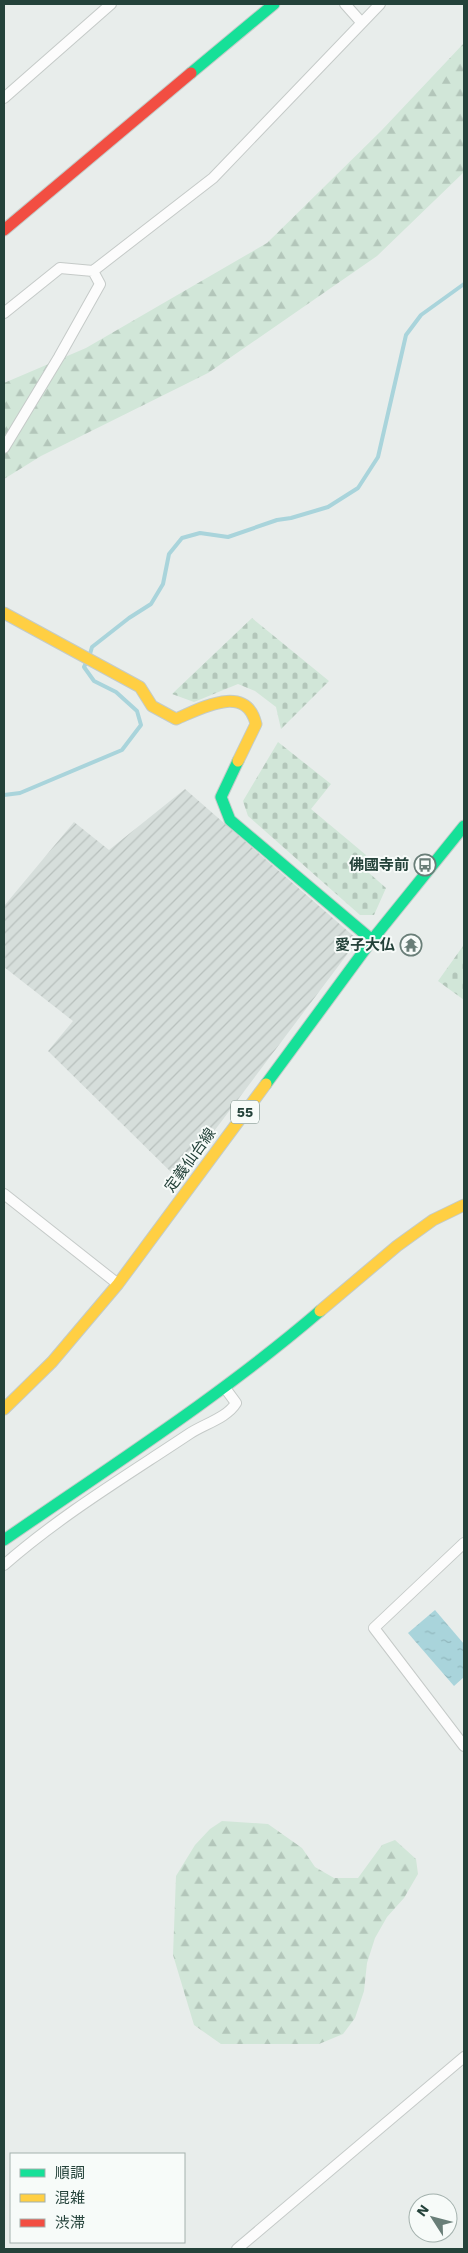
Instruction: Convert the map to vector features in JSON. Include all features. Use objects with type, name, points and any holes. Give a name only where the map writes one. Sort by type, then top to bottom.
[{"type":"street","points":[[4,98],[111,4]]},
{"type":"street","points":[[4,230],[274,4]]},
{"type":"street","points":[[345,4],[361,22]]},
{"type":"street","points":[[4,313],[60,268],[93,271],[214,178],[380,4]]},
{"type":"street","points":[[4,448],[59,358],[100,284],[93,271]]},
{"type":"street","points":[[4,613],[94,664],[140,687],[152,706],[176,719],[196,710],[232,702],[241,702],[252,711],[256,724],[221,798],[230,820],[372,940]]},
{"type":"street","name":"定義仙台線","points":[[4,1409],[52,1362],[118,1284],[372,940],[464,826]]},
{"type":"street","points":[[4,1194],[118,1284]]},
{"type":"street","points":[[4,1540],[225,1388],[273,1352],[397,1246],[432,1220],[464,1205]]},
{"type":"street","points":[[4,1564],[73,1511],[203,1425],[231,1411],[236,1404],[225,1388]]},
{"type":"street","points":[[464,1543],[374,1628],[464,1746]]},
{"type":"street","points":[[237,2249],[464,2057]]},
{"type":"shaded area","points":[[185,789],[358,940],[178,1179],[48,1051],[73,1021],[4,967],[4,906],[74,822],[109,850]]},
{"type":"green space","points":[[464,43],[464,172],[377,256],[208,373],[41,456],[4,479],[4,383],[86,348],[267,243],[381,131]]},
{"type":"green space","points":[[252,618],[329,681],[281,729],[276,707],[255,691],[238,684],[194,702],[172,694]]},
{"type":"green space","points":[[278,742],[331,784],[311,809],[366,855],[360,865],[386,888],[374,915],[360,915],[248,816],[243,801]]},
{"type":"green space","points":[[464,947],[464,1000],[438,981]]},
{"type":"green space","points":[[222,1821],[268,1824],[302,1848],[315,1867],[334,1878],[358,1878],[382,1845],[395,1840],[416,1859],[418,1874],[404,1898],[387,1917],[375,1938],[367,1963],[364,1991],[355,2018],[343,2034],[319,2044],[221,2044],[194,2025],[173,1955],[176,1876],[195,1845],[210,1829]]},
{"type":"water","points":[[435,1610],[464,1644],[464,1677],[454,1686],[408,1633]]},
{"type":"waterway","points":[[90,654],[92,647],[129,618],[151,604],[163,584],[169,554],[182,538],[200,533],[228,537],[277,520],[291,518],[328,507],[358,488],[378,457],[406,335],[421,315],[464,284]]},
{"type":"waterway","points":[[4,795],[20,793],[122,750],[141,725],[137,711],[116,692],[94,681],[84,667],[87,661]]},
{"type":"traffic: fast","points":[[191,73],[274,4]]},
{"type":"traffic: fast","points":[[238,761],[221,797],[230,820],[372,940]]},
{"type":"traffic: fast","points":[[266,1084],[372,940],[464,826]]},
{"type":"traffic: fast","points":[[4,1540],[205,1401],[320,1311]]},
{"type":"traffic: slow","points":[[4,613],[140,687],[152,706],[176,719],[198,709],[222,702],[243,704],[251,712],[256,724],[238,761]]},
{"type":"traffic: slow","points":[[4,1409],[52,1362],[118,1284],[266,1084]]},
{"type":"traffic: slow","points":[[320,1311],[397,1246],[433,1220],[464,1205]]},
{"type":"traffic: jam","points":[[4,230],[191,73]]},
{"type":"place","name":"佛國寺前","points":[[425,865]]},
{"type":"place","name":"愛子大仏","points":[[411,945]]}]
